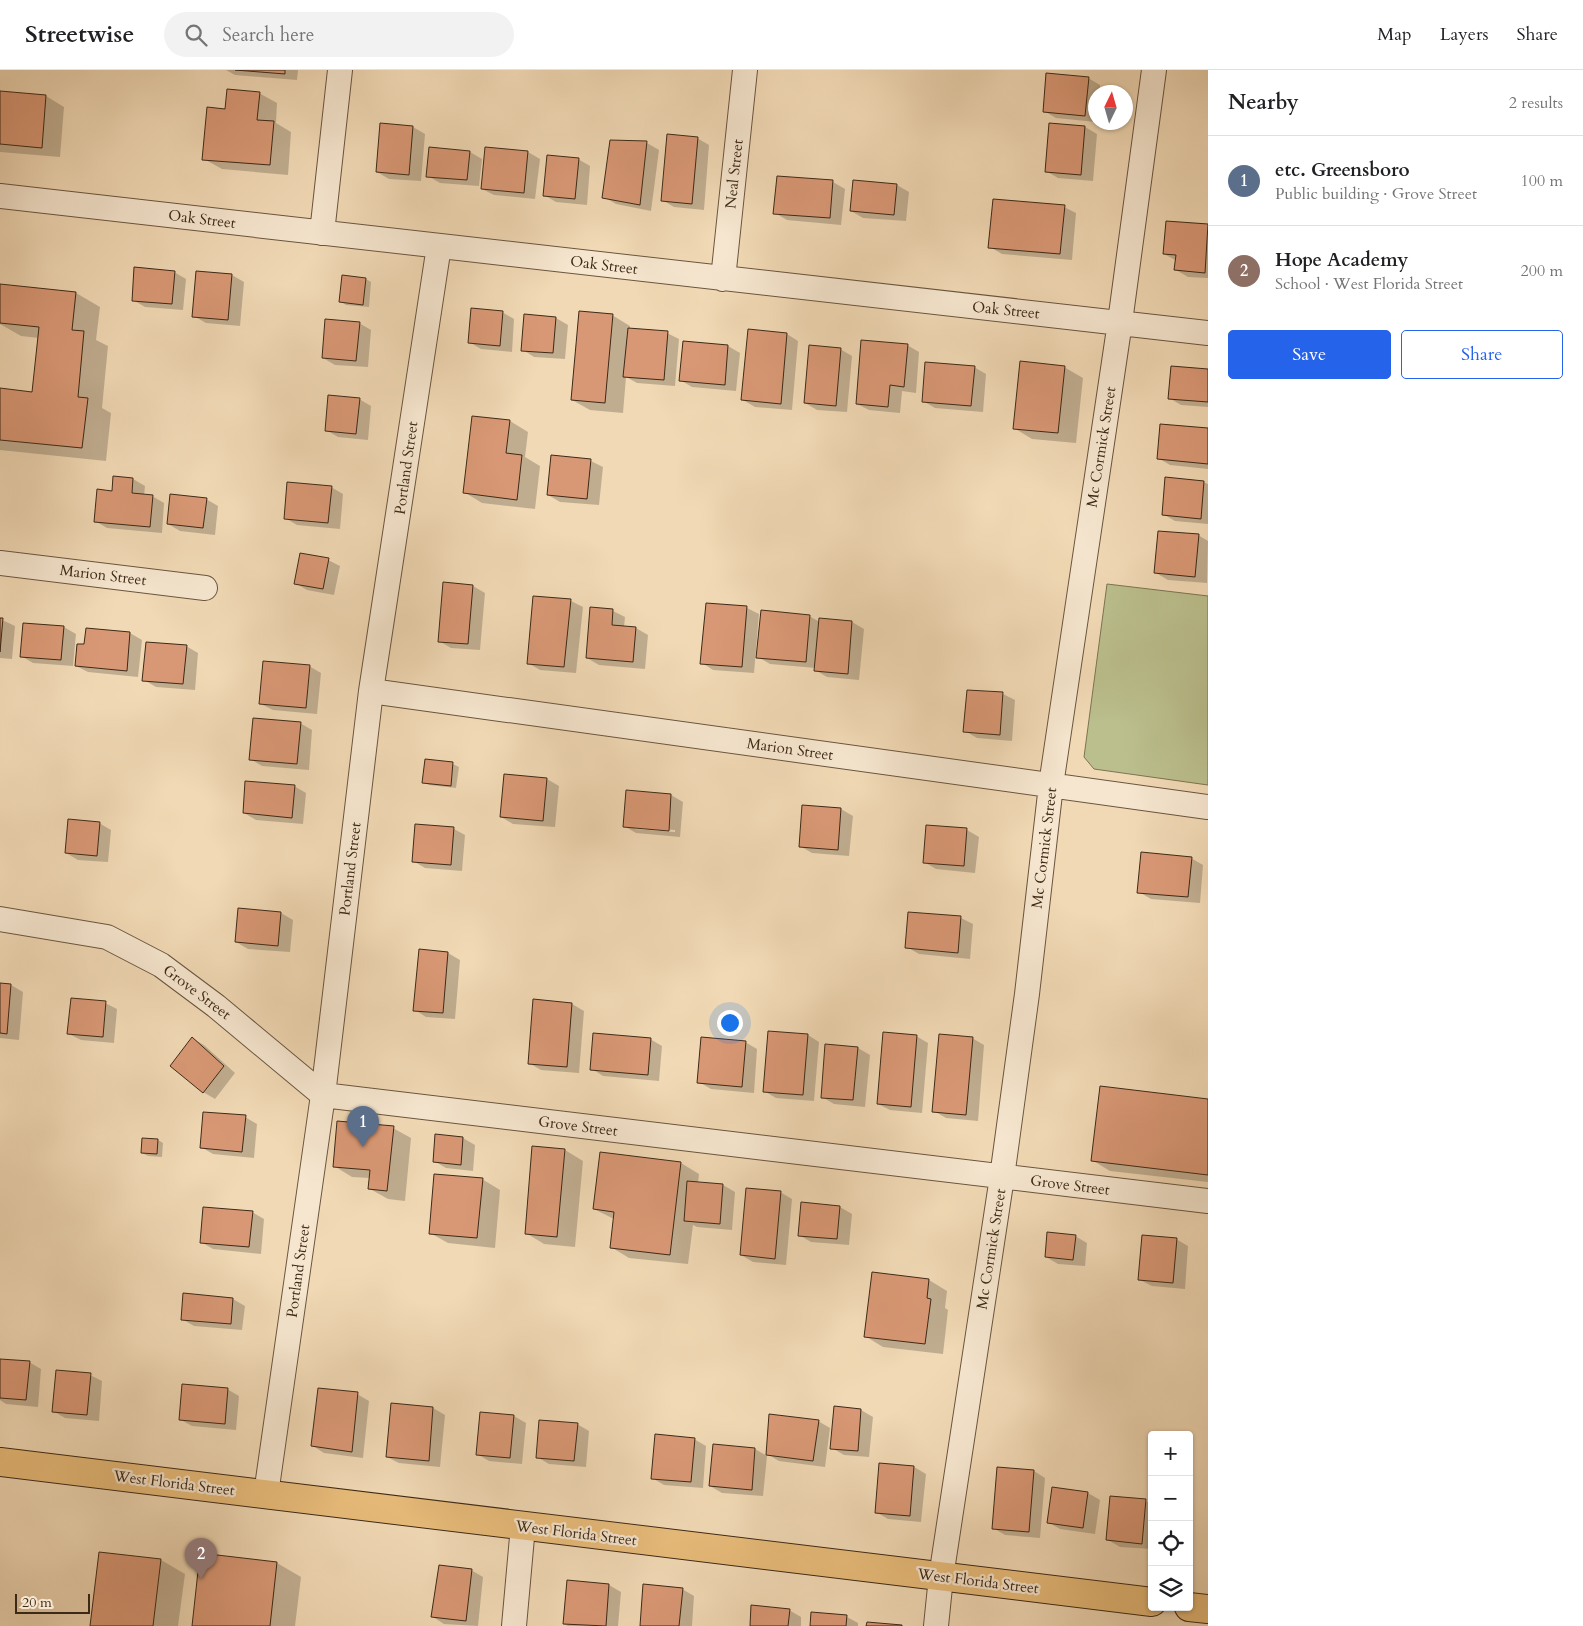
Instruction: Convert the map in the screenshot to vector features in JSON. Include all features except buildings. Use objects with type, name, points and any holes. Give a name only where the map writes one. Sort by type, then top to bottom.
[{"type":"main road","name":"West Florida Street","points":[[0,1462],[1148,1602]]},
{"type":"main road","points":[[1193,1607],[1208,1609]]},
{"type":"street","points":[[322,232],[340,70]]},
{"type":"street","name":"Neal Street","points":[[723,279],[745,70]]},
{"type":"street","name":"Mc Cormick Street","points":[[936,1626],[941,1576],[1002,1177],[1027,994],[1051,785],[1120,322],[1154,70]]},
{"type":"street","name":"Oak Street","points":[[0,196],[1208,333]]},
{"type":"street","name":"Portland Street","points":[[266,1494],[324,1095],[371,691],[439,246]]},
{"type":"street","name":"Marion Street","points":[[0,563],[205,588]]},
{"type":"street","name":"Marion Street","points":[[371,691],[1208,807]]},
{"type":"street","name":"Grove Street","points":[[0,919],[107,937],[161,965],[216,1006],[324,1095],[1208,1201]]},
{"type":"street","points":[[514,1626],[523,1526]]},
{"type":"green space","points":[[1107,584],[1208,596],[1208,785],[1094,769],[1084,757]]},
{"type":"place","name":"etc. Greensboro","points":[[363,1147]]},
{"type":"place","name":"Hope Academy","points":[[201,1579]]}]
